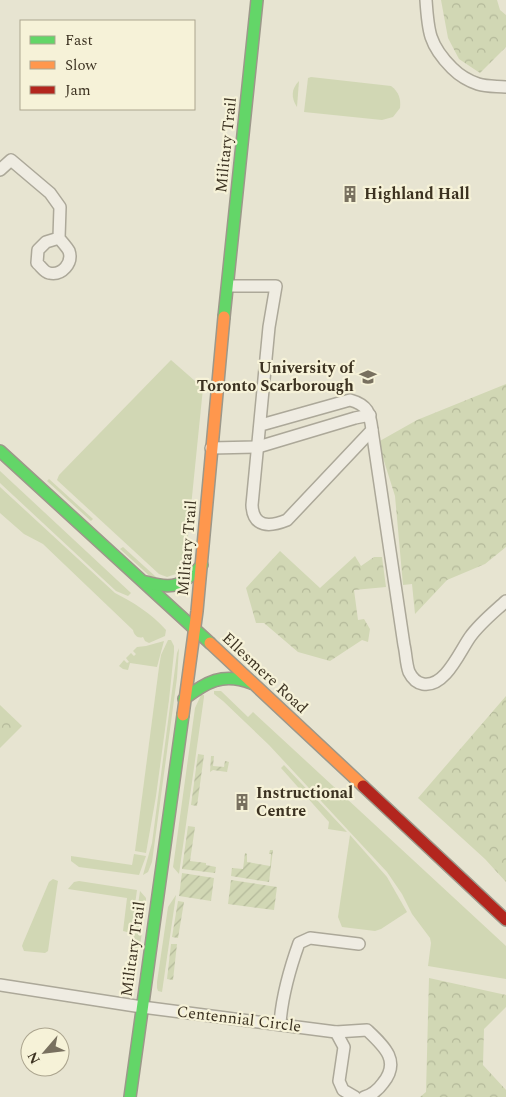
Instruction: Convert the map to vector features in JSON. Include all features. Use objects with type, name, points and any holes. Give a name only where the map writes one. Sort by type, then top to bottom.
[{"type":"street","name":"Military Trail","points":[[130,1097],[195,629],[211,448],[257,0]]},
{"type":"street","points":[[426,0],[428,30],[433,46],[443,59],[455,71],[470,81],[480,85],[506,87]]},
{"type":"street","points":[[0,170],[11,160],[50,193],[60,207],[59,238]]},
{"type":"street","points":[[228,286],[276,286],[269,327],[252,509],[258,521],[266,525],[273,525],[287,520],[372,430]]},
{"type":"street","points":[[261,424],[350,400],[365,406],[370,415],[404,645],[410,672],[419,683],[429,685],[443,677],[479,625],[506,601]]},
{"type":"street","points":[[211,448],[258,447],[346,420],[370,415]]},
{"type":"street","name":"Ellesmere Road","points":[[0,451],[195,629],[506,920]]},
{"type":"street","points":[[142,580],[164,587],[176,586],[186,581],[202,565]]},
{"type":"street","points":[[184,699],[201,687],[218,680],[234,677],[253,684]]},
{"type":"street","points":[[280,1024],[281,1010],[293,958],[299,943],[310,938],[359,944]]},
{"type":"street","name":"Centennial Circle","points":[[0,985],[142,1007],[336,1032],[367,1030],[381,1043],[392,1061],[390,1075],[379,1089],[364,1097]]},
{"type":"street","points":[[336,1032],[344,1047],[340,1081],[343,1090],[356,1097]]},
{"type":"green space","points":[[441,0],[497,0],[500,10],[506,15],[506,47],[480,73],[459,59],[448,38]]},
{"type":"green space","points":[[308,78],[391,86],[399,96],[400,108],[393,117],[382,120],[304,112]]},
{"type":"green space","points":[[299,81],[297,107],[293,94],[294,87]]},
{"type":"green space","points":[[171,360],[203,388],[185,566],[179,573],[167,577],[159,574],[57,480],[59,475]]},
{"type":"green space","points":[[506,384],[506,547],[485,564],[447,580],[415,614],[412,584],[403,585],[395,496],[378,442],[417,420]]},
{"type":"green space","points":[[0,471],[131,593],[128,596],[116,591],[0,483]]},
{"type":"green space","points":[[49,479],[93,519],[91,521],[47,481]]},
{"type":"green space","points":[[0,487],[115,593],[154,618],[166,630],[165,636],[149,643],[143,637],[136,636],[133,630],[43,544],[24,534],[0,513]]},
{"type":"green space","points":[[123,547],[156,577],[154,580],[120,549]]},
{"type":"green space","points":[[280,551],[320,588],[355,556],[361,566],[374,557],[382,557],[386,587],[354,590],[358,620],[364,619],[370,629],[368,642],[362,640],[330,661],[298,652],[264,623],[256,623],[246,588]]},
{"type":"green space","points":[[168,640],[171,640],[174,646],[174,652],[156,796],[146,853],[135,851],[159,667],[161,655]]},
{"type":"green space","points":[[164,641],[157,667],[130,663],[128,670],[119,666],[124,660],[127,663],[129,662],[126,658],[131,653],[134,656],[136,654],[133,651],[137,647]]},
{"type":"green space","points":[[179,648],[177,678],[152,862],[148,872],[143,875],[152,843]]},
{"type":"green space","points":[[214,691],[221,691],[248,717],[253,712],[506,946],[506,979],[428,966],[430,938],[412,914],[402,894],[387,872],[269,745],[214,694]]},
{"type":"green space","points":[[201,695],[204,695],[204,697],[179,874],[173,867],[195,708]]},
{"type":"green space","points":[[506,696],[506,882],[485,859],[418,798]]},
{"type":"green space","points":[[0,705],[22,726],[0,748]]},
{"type":"green space","points":[[198,754],[204,755],[197,806],[191,805]]},
{"type":"green space","points":[[211,756],[214,756],[213,766],[224,767],[225,761],[229,762],[227,772],[213,770],[210,772]]},
{"type":"green space","points":[[284,765],[347,832],[328,829],[329,822],[281,768]]},
{"type":"green space","points":[[188,826],[195,827],[190,861],[206,863],[206,865],[216,867],[215,873],[182,869]]},
{"type":"green space","points":[[350,835],[387,877],[407,912],[375,931],[342,927],[338,917]]},
{"type":"green space","points":[[270,850],[273,850],[269,882],[231,876],[232,868],[243,869],[245,853],[247,854],[247,862],[270,866]]},
{"type":"green space","points":[[134,854],[146,856],[139,875],[79,867],[71,861],[71,856],[132,865]]},
{"type":"green space","points":[[182,873],[214,878],[211,901],[179,896]]},
{"type":"green space","points":[[53,879],[58,881],[48,951],[45,953],[24,951],[23,943],[49,882]]},
{"type":"green space","points":[[231,880],[277,887],[274,910],[228,904]]},
{"type":"green space","points":[[79,881],[137,890],[131,933],[123,931],[127,898],[68,889],[74,882]]},
{"type":"green space","points":[[140,891],[146,898],[146,903],[139,953],[136,953],[135,960],[130,960]]},
{"type":"green space","points":[[176,895],[162,992],[158,991],[157,982],[168,907]]},
{"type":"green space","points":[[178,901],[184,902],[178,938],[172,937]]},
{"type":"green space","points":[[171,944],[177,944],[173,980],[167,979]]},
{"type":"green space","points":[[129,971],[137,972],[132,988],[126,987]]},
{"type":"green space","points":[[429,978],[506,995],[506,1007],[484,1029],[483,1065],[506,1090],[506,1097],[420,1097],[426,1092]]},
{"type":"traffic: fast","points":[[224,317],[257,0]]},
{"type":"traffic: fast","points":[[0,451],[210,643]]},
{"type":"traffic: fast","points":[[146,582],[171,586],[189,578],[202,565]]},
{"type":"traffic: fast","points":[[184,699],[215,680],[232,678],[251,683]]},
{"type":"traffic: fast","points":[[130,1097],[183,715]]},
{"type":"traffic: slow","points":[[183,715],[197,611],[224,317]]},
{"type":"traffic: slow","points":[[210,643],[363,786]]},
{"type":"traffic: jam","points":[[363,786],[506,920]]},
{"type":"place","name":"Highland Hall","points":[[350,194]]},
{"type":"place","name":"University of Toronto Scarborough","points":[[368,377]]},
{"type":"place","name":"Instructional Centre","points":[[242,802]]}]
